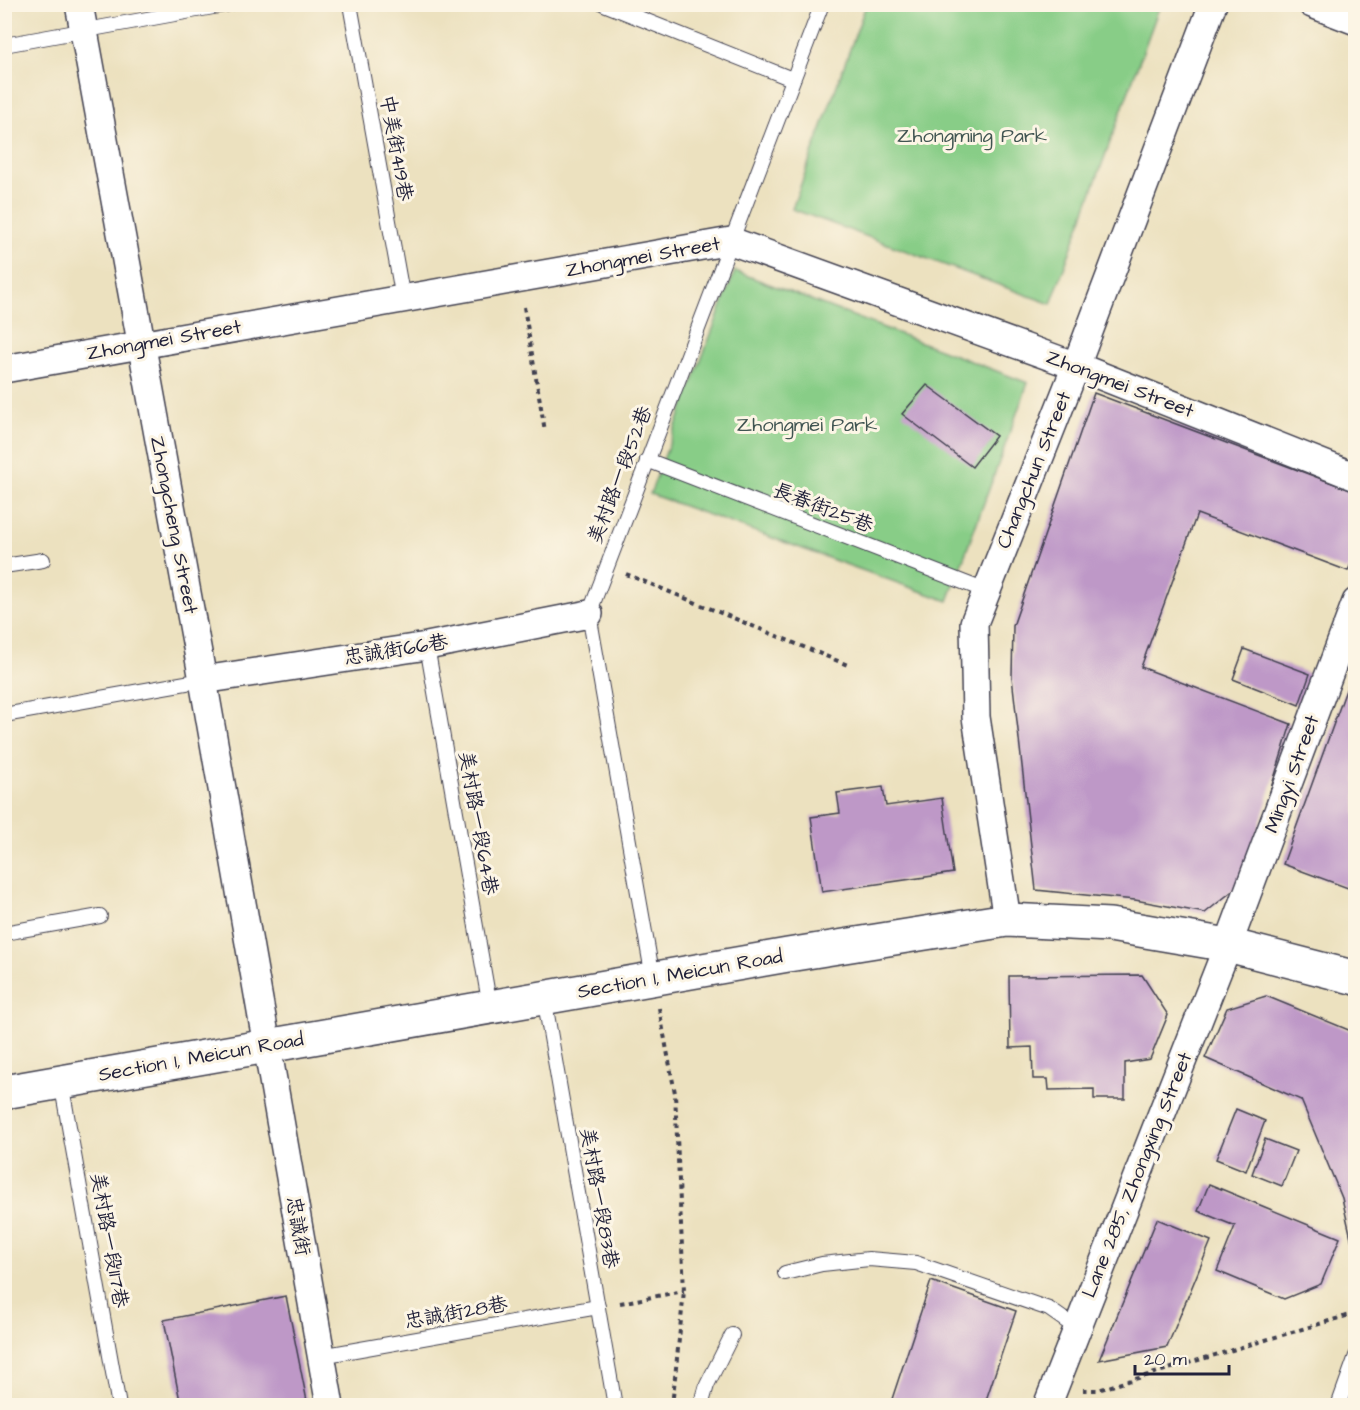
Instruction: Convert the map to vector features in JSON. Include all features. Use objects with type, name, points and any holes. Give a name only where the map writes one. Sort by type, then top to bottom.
[{"type":"street","name":"Changchun Street","points":[[1006,920],[975,717],[974,623],[1076,366],[1213,4]]},
{"type":"street","points":[[1312,4],[1356,21]]},
{"type":"street","name":"Zhongcheng Street","points":[[81,17],[203,680],[267,1046]]},
{"type":"street","name":"Zhongmei Street","points":[[4,369],[731,241],[1076,366],[1356,477]]},
{"type":"street","name":"Mingyi Street","points":[[1228,945],[1356,602]]},
{"type":"street","name":"忠誠街66巷","points":[[203,680],[427,646],[589,614]]},
{"type":"street","name":"Section 1, Meicun Road","points":[[4,1092],[653,978],[1006,920],[1110,925],[1228,945],[1356,978]]},
{"type":"street","name":"Lane 285, Zhongxing Street","points":[[1050,1398],[1228,945]]},
{"type":"street","name":"忠誠街","points":[[267,1046],[330,1406]]},
{"type":"lane","points":[[4,45],[81,17],[230,4]]},
{"type":"lane","name":"中美街419巷","points":[[350,4],[403,299]]},
{"type":"lane","points":[[604,4],[792,79]]},
{"type":"lane","name":"美村路一段52巷","points":[[653,978],[589,614],[822,4]]},
{"type":"lane","name":"長春街25巷","points":[[647,460],[986,591]]},
{"type":"lane","points":[[4,566],[43,560]]},
{"type":"lane","name":"美村路一段64巷","points":[[427,646],[490,1007]]},
{"type":"lane","points":[[4,715],[203,680]]},
{"type":"lane","points":[[4,933],[100,916]]},
{"type":"lane","name":"美村路一段83巷","points":[[544,997],[615,1406]]},
{"type":"lane","name":"美村路一段117巷","points":[[61,1082],[119,1406]]},
{"type":"lane","points":[[785,1273],[822,1264],[868,1259],[916,1263],[1049,1309],[1076,1328]]},
{"type":"lane","name":"忠誠街28巷","points":[[321,1356],[598,1307]]},
{"type":"lane","points":[[701,1406],[707,1385],[732,1335]]},
{"type":"lane","points":[[1338,1406],[1356,1356]]},
{"type":"path","points":[[520,279],[545,431]]},
{"type":"path","points":[[606,566],[850,666]]},
{"type":"path","points":[[653,978],[675,1093],[684,1291],[672,1406]]},
{"type":"path","points":[[598,1307],[684,1291]]},
{"type":"path","points":[[1050,1398],[1098,1390],[1356,1313]]},
{"type":"green space","name":"Zhongming Park","points":[[866,5],[1160,5],[1051,304],[792,209]]},
{"type":"green space","name":"Zhongmei Park","points":[[735,271],[1028,383],[948,601],[650,494]]},
{"type":"building","points":[[927,385],[996,436],[972,467],[902,414]]},
{"type":"building","points":[[1094,393],[1356,492],[1356,551],[1348,571],[1197,514],[1141,667],[1291,724],[1241,884],[1205,913],[1135,900],[1036,890],[1012,677],[1013,626]]},
{"type":"building","points":[[1244,649],[1310,674],[1299,705],[1233,679]]},
{"type":"building","points":[[1356,665],[1356,891],[1283,864]]},
{"type":"building","points":[[883,787],[886,806],[942,798],[953,873],[822,892],[811,817],[840,813],[837,793]]},
{"type":"building","points":[[1142,975],[1168,1015],[1150,1059],[1125,1063],[1125,1099],[1094,1099],[1094,1089],[1049,1090],[1048,1079],[1033,1079],[1032,1047],[1010,1048],[1009,976]]},
{"type":"building","points":[[1266,996],[1356,1033],[1356,1260],[1342,1198],[1301,1100],[1205,1058],[1227,1008]]},
{"type":"building","points":[[1236,1109],[1265,1121],[1246,1171],[1216,1159]]},
{"type":"building","points":[[1265,1139],[1296,1151],[1282,1186],[1252,1174]]},
{"type":"building","points":[[1209,1184],[1340,1238],[1321,1284],[1284,1299],[1217,1271],[1235,1226],[1198,1211]]},
{"type":"building","points":[[1157,1219],[1211,1241],[1167,1347],[1099,1360]]},
{"type":"building","points":[[931,1281],[1016,1311],[984,1406],[911,1406],[892,1399]]},
{"type":"building","points":[[286,1296],[308,1406],[181,1406],[164,1320]]}]
